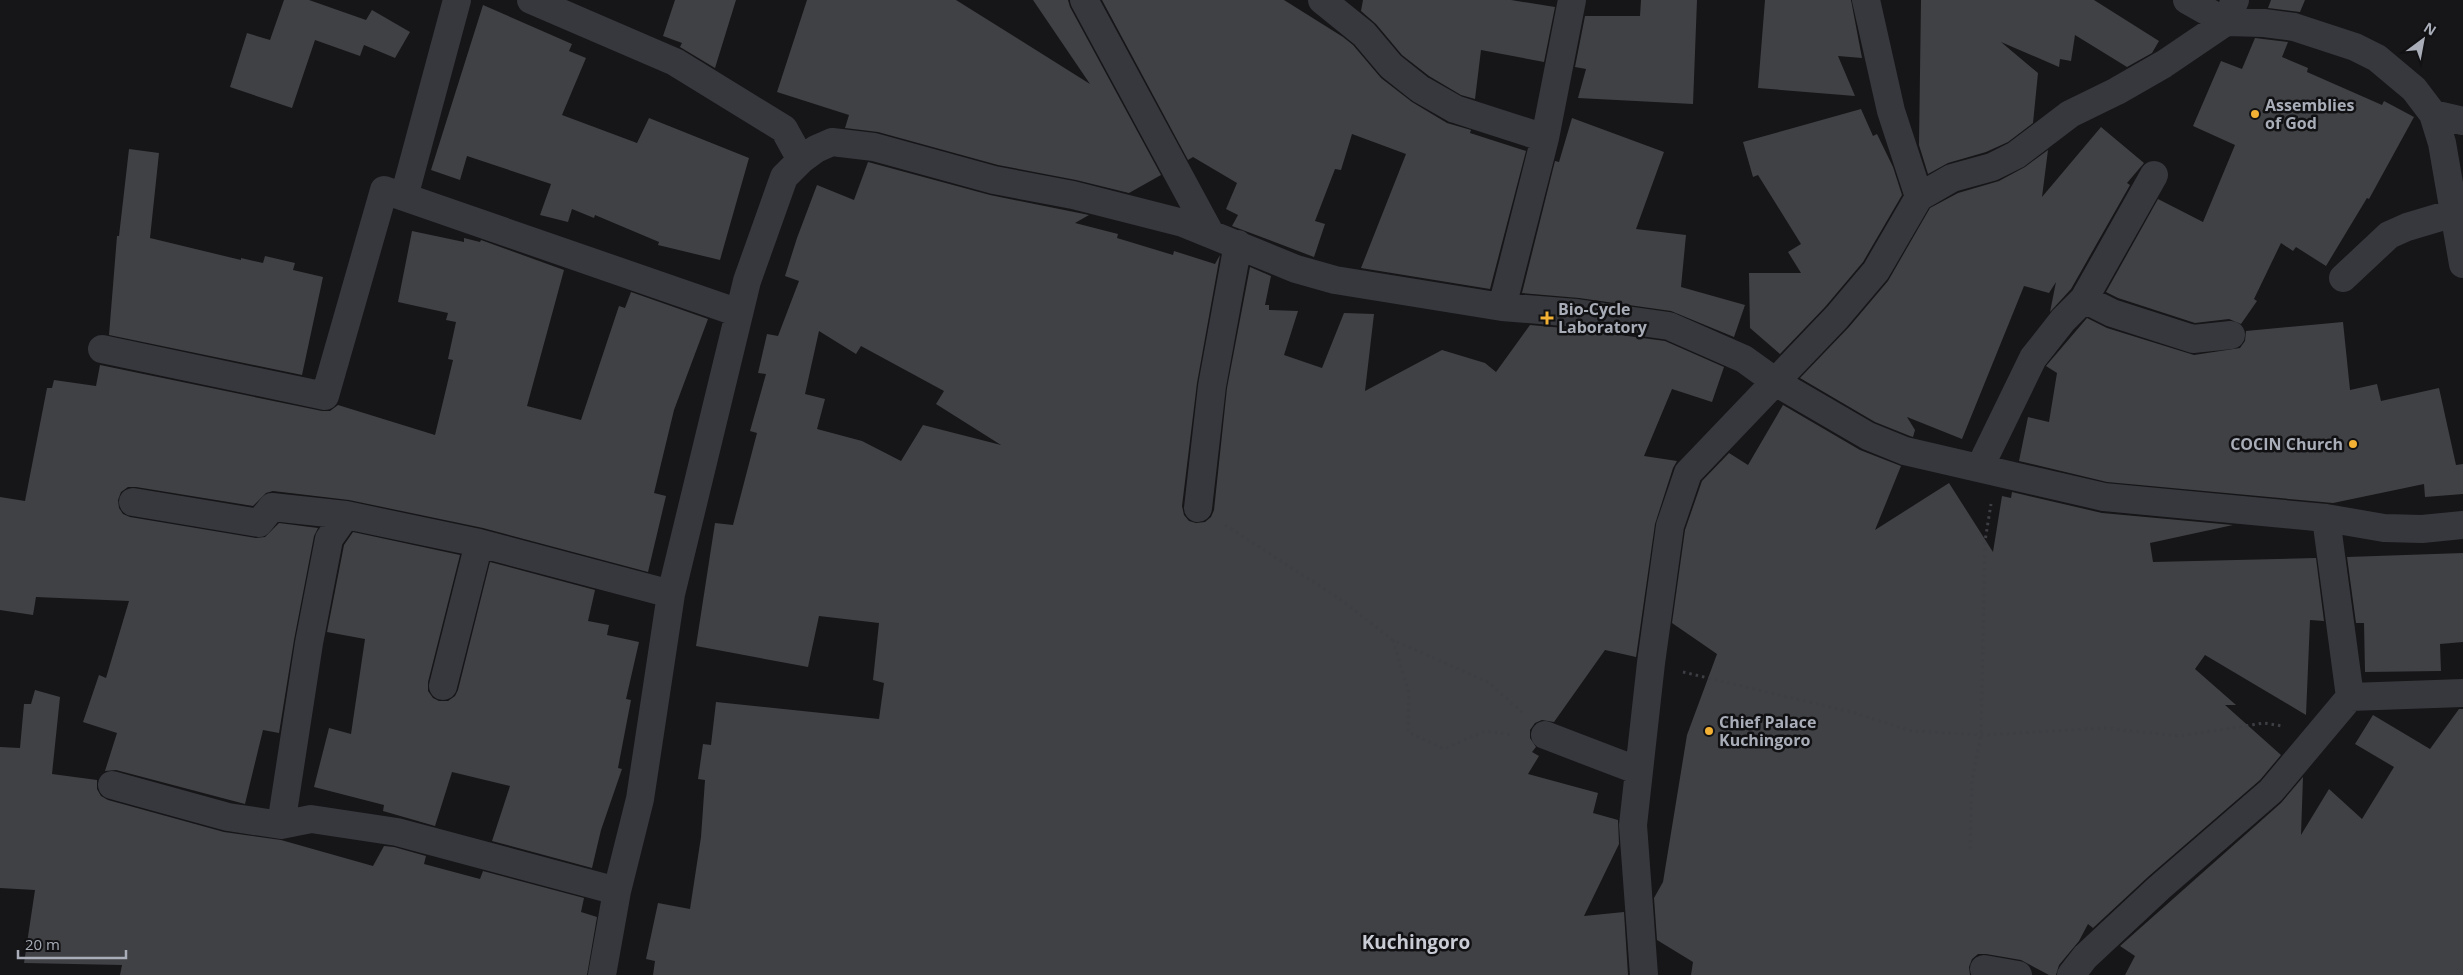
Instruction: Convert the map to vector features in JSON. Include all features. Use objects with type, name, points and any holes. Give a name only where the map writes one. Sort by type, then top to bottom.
[{"type":"street","points":[[404,197],[457,0]]},
{"type":"street","points":[[531,0],[676,62],[784,129],[801,160]]},
{"type":"street","points":[[1084,0],[1210,234]]},
{"type":"street","points":[[1322,0],[1364,34],[1391,66],[1420,89],[1455,109],[1545,138]]},
{"type":"street","points":[[1502,307],[1545,138],[1572,0]]},
{"type":"street","points":[[1866,0],[1891,111],[1919,197]]},
{"type":"street","points":[[2187,0],[2231,11],[2264,23],[2294,27],[2356,46],[2377,58],[2414,89],[2433,114],[2442,143],[2463,264]]},
{"type":"street","points":[[1644,975],[1633,825],[1651,663],[1670,526],[1688,473],[1707,451],[1777,383],[1837,317],[1876,270],[1919,197],[1952,178],[1992,167],[2016,155],[2070,114],[2117,92],[2156,69],[2231,11]]},
{"type":"street","points":[[2433,114],[2463,121]]},
{"type":"street","points":[[602,975],[617,891],[640,799],[671,594],[747,281],[784,176],[816,149],[832,142],[874,147],[994,180],[1073,195],[1173,221],[1238,244],[1296,269],[1335,280],[1502,307],[1577,313],[1669,326],[1744,359],[1777,383],[1868,436],[1905,451],[2104,497],[2326,518],[2384,528],[2422,529],[2463,525]]},
{"type":"street","points":[[1987,469],[2032,358],[2063,320],[2084,299],[2154,175]]},
{"type":"street","points":[[102,349],[325,396],[384,190],[739,313]]},
{"type":"street","points":[[2343,278],[2389,235],[2407,227],[2454,213]]},
{"type":"street","points":[[1198,508],[1212,386],[1238,244]]},
{"type":"street","points":[[2084,299],[2112,313],[2193,339],[2231,335]]},
{"type":"street","points":[[133,502],[259,523],[272,507],[346,515],[478,543],[671,594]]},
{"type":"street","points":[[281,825],[309,644],[329,539],[346,515]]},
{"type":"street","points":[[2071,975],[2085,957],[2159,888],[2271,791],[2350,697],[2326,518]]},
{"type":"street","points":[[443,686],[478,543]]},
{"type":"street","points":[[2350,697],[2463,693]]},
{"type":"street","points":[[1545,735],[1639,771]]},
{"type":"street","points":[[112,785],[228,817],[281,825],[311,819],[397,832],[617,891]]},
{"type":"street","points":[[1984,969],[2018,975]]},
{"type":"path","points":[[1970,849],[1972,780],[1981,735],[1987,469]]},
{"type":"path","points":[[1198,508],[1337,597],[1394,640],[1488,682],[1545,735]]},
{"type":"path","points":[[1394,640],[1409,693],[1408,732],[1444,749],[1486,731],[1528,738],[1545,735]]},
{"type":"path","points":[[1651,663],[1855,712],[1911,731],[1981,735],[2105,728],[2179,736],[2264,722],[2321,732]]},
{"type":"building","points":[[284,0],[309,0],[366,20],[372,10],[410,32],[395,58],[364,45],[360,56],[315,40],[292,108],[230,87],[247,33],[270,40]]},
{"type":"building","points":[[675,0],[736,0],[715,68],[680,47],[682,43],[663,36]]},
{"type":"building","points":[[807,0],[956,0],[1090,84],[1033,0],[1068,0],[1070,7],[1161,175],[1129,193],[1076,180],[998,165],[878,132],[845,128],[849,115],[777,92]]},
{"type":"building","points":[[1102,0],[1284,0],[1343,37],[1353,45],[1381,78],[1412,102],[1447,123],[1471,130],[1470,133],[1526,151],[1490,289],[1361,268],[1406,154],[1352,134],[1341,170],[1335,169],[1315,221],[1325,224],[1314,257],[1232,226],[1238,215],[1226,209],[1237,183],[1193,157],[1188,160]]},
{"type":"building","points":[[1363,0],[1511,0],[1555,7],[1544,62],[1481,50],[1475,99],[1461,95],[1429,76],[1402,55],[1376,24],[1361,11]]},
{"type":"building","points":[[1641,0],[1697,0],[1693,104],[1578,98],[1586,69],[1575,67],[1585,16],[1640,16]]},
{"type":"building","points":[[1765,0],[1851,0],[1862,58],[1838,56],[1855,96],[1758,88]]},
{"type":"building","points":[[1921,0],[2094,0],[2159,41],[2152,53],[2127,67],[2075,35],[2071,61],[2060,59],[2059,67],[2001,42],[2038,73],[2033,123],[2008,142],[1986,152],[1948,163],[1928,174],[1919,145]]},
{"type":"building","points":[[2271,0],[2305,0],[2300,12],[2268,8]]},
{"type":"building","points":[[483,5],[572,44],[569,51],[586,58],[562,115],[637,143],[649,118],[749,158],[720,260],[658,245],[659,242],[595,215],[594,218],[572,209],[568,222],[540,215],[551,184],[467,156],[460,180],[431,170]]},
{"type":"building","points":[[2255,38],[2288,42],[2282,57],[2308,68],[2307,72],[2382,105],[2384,101],[2414,117],[2369,199],[2367,198],[2326,266],[2296,247],[2293,251],[2281,243],[2254,299],[2257,301],[2241,324],[2229,319],[2195,323],[2118,298],[2106,292],[2158,199],[2203,222],[2235,145],[2193,126],[2221,61],[2242,69]]},
{"type":"building","points":[[1861,109],[1873,136],[1877,134],[1893,167],[1902,195],[1863,262],[1825,307],[1780,354],[1750,328],[1749,273],[1801,273],[1788,252],[1801,244],[1758,175],[1753,177],[1743,142]]},
{"type":"building","points":[[1572,118],[1664,152],[1636,229],[1686,235],[1681,287],[1745,305],[1734,337],[1671,311],[1579,298],[1522,293],[1555,161],[1559,162]]},
{"type":"building","points":[[2101,127],[2144,163],[2127,183],[2130,185],[2071,289],[2050,312],[2056,282],[2049,293],[2024,286],[1962,439],[1907,417],[1915,430],[1913,437],[1910,436],[1875,422],[1800,378],[1849,327],[1888,281],[1930,208],[1958,193],[1999,181],[2025,167],[2048,150],[2042,197]]},
{"type":"building","points":[[129,149],[159,153],[150,238],[241,260],[241,258],[263,263],[265,256],[295,263],[293,270],[323,277],[302,375],[109,335],[117,236],[119,236]]},
{"type":"building","points":[[868,162],[990,195],[1089,215],[1075,223],[1118,234],[1117,238],[1173,255],[1174,251],[1215,264],[1220,255],[1197,383],[1182,506],[1184,515],[1189,521],[1196,523],[1205,522],[1211,517],[1214,510],[1227,388],[1250,267],[1271,276],[1265,305],[1269,305],[1269,310],[1298,311],[1284,355],[1322,368],[1344,313],[1374,314],[1365,391],[1442,350],[1485,363],[1496,372],[1530,325],[1665,341],[1724,367],[1712,402],[1672,389],[1644,456],[1677,461],[1655,524],[1636,657],[1605,650],[1554,722],[1542,720],[1535,723],[1530,730],[1530,738],[1536,747],[1532,752],[1539,756],[1528,774],[1598,793],[1593,813],[1618,820],[1619,844],[1584,916],[1624,912],[1628,975],[653,975],[655,961],[646,959],[658,903],[690,909],[701,837],[705,780],[698,779],[703,744],[711,745],[716,702],[879,719],[884,683],[873,680],[879,623],[819,616],[808,667],[696,646],[715,523],[733,525],[757,433],[750,431],[766,374],[758,373],[767,334],[778,336],[799,281],[785,276],[797,238],[817,185],[854,200]],"holes":[[[819,331],[856,354],[861,346],[944,391],[936,404],[1001,445],[923,425],[901,461],[862,441],[817,429],[825,399],[805,394]]]},
{"type":"building","points":[[412,231],[464,242],[464,238],[480,242],[481,240],[564,270],[527,406],[581,420],[619,306],[625,308],[631,292],[708,319],[674,410],[654,493],[666,496],[648,572],[483,528],[349,500],[273,491],[266,493],[253,506],[128,487],[121,492],[118,500],[119,508],[123,514],[130,517],[256,538],[265,537],[279,523],[318,528],[314,536],[294,640],[279,733],[263,730],[245,804],[116,770],[105,771],[117,733],[83,722],[99,675],[106,678],[129,601],[36,597],[33,615],[0,610],[0,497],[25,501],[47,388],[52,388],[54,380],[96,386],[100,365],[322,411],[330,411],[338,405],[435,435],[453,360],[448,359],[456,322],[446,320],[448,313],[398,302]]},
{"type":"building","points":[[2087,318],[2107,328],[2194,355],[2240,348],[2245,341],[2246,331],[2343,322],[2350,390],[2377,384],[2381,401],[2439,388],[2456,465],[2463,464],[2463,494],[2425,497],[2424,484],[2333,503],[2107,482],[2019,461],[2028,417],[2049,422],[2057,373],[2046,366]]},
{"type":"building","points":[[1783,405],[1860,450],[1901,466],[1875,530],[1949,483],[1993,552],[2002,496],[2011,498],[2012,492],[2102,513],[2233,525],[2150,543],[2153,562],[2316,558],[2324,621],[2310,620],[2306,715],[2205,655],[2195,669],[2236,705],[2225,705],[2281,755],[2260,780],[2149,876],[2093,928],[2088,924],[2079,941],[2059,965],[2056,975],[2049,975],[2021,960],[1978,954],[1972,959],[1969,967],[1970,975],[1691,975],[1693,962],[1657,940],[1654,898],[1663,882],[1687,735],[1717,654],[1672,623],[1685,530],[1702,481],[1729,453],[1748,465]]},
{"type":"building","points":[[353,532],[460,555],[428,682],[428,691],[433,698],[439,701],[448,701],[455,696],[458,690],[490,562],[595,590],[588,621],[609,625],[607,635],[639,642],[626,699],[631,700],[618,768],[622,769],[601,830],[592,868],[492,841],[510,786],[452,772],[435,826],[383,811],[384,805],[314,787],[329,728],[351,734],[365,639],[327,632],[344,545]]},
{"type":"building","points":[[2463,553],[2463,642],[2440,644],[2441,671],[2365,672],[2364,623],[2356,623],[2347,557]]},
{"type":"building","points":[[35,690],[60,697],[52,774],[97,780],[97,789],[101,796],[108,800],[224,832],[281,840],[373,866],[384,846],[394,847],[426,856],[424,864],[480,879],[483,871],[584,898],[581,912],[597,917],[587,975],[120,975],[122,965],[24,963],[35,890],[0,888],[0,747],[20,748],[24,704],[31,704]]},
{"type":"building","points":[[2459,709],[2463,709],[2463,975],[2125,975],[2135,956],[2120,946],[2281,803],[2303,777],[2301,835],[2329,789],[2362,819],[2394,767],[2355,744],[2373,715],[2430,749]]},
{"type":"place","name":"Assemblies of God","points":[[2255,114]]},
{"type":"place","name":"Bio-Cycle Laboratory","points":[[1547,318]]},
{"type":"place","name":"COCIN Church","points":[[2353,444]]},
{"type":"place","name":"Chief Palace Kuchingoro","points":[[1709,731]]},
{"type":"district","name":"Kuchingoro","points":[[1416,942]]}]
